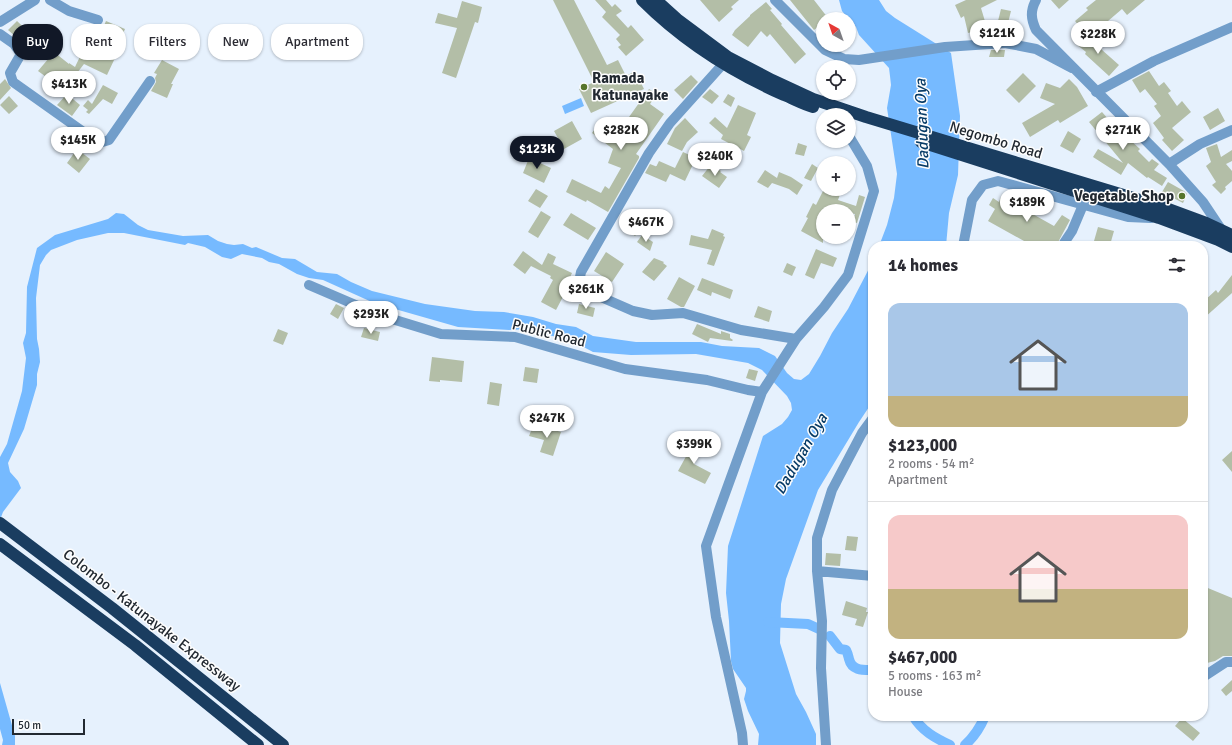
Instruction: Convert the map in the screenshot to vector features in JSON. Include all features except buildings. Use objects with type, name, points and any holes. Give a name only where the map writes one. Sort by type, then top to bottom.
[{"type":"highway","points":[[642,0],[686,37],[723,64],[767,88],[816,108]]},
{"type":"highway","name":"Negombo Road","points":[[656,0],[677,19],[728,57],[813,99],[865,120],[978,155],[1160,206],[1229,240]]},
{"type":"highway","name":"Negombo Road","points":[[856,119],[865,120]]},
{"type":"highway","name":"Negombo Road","points":[[978,155],[1218,240],[1229,240]]},
{"type":"highway","name":"Colombo - Katunayake Expressway","points":[[0,523],[112,608],[283,745]]},
{"type":"highway","name":"Colombo - Katunayake Expressway","points":[[3,546],[135,645],[258,745]]},
{"type":"street","points":[[0,22],[35,0]]},
{"type":"street","points":[[50,0],[69,11],[98,20]]},
{"type":"street","points":[[775,0],[825,50],[844,59],[859,60],[944,47],[1005,43],[1036,49],[1072,68]]},
{"type":"street","points":[[1036,0],[1031,12],[1036,30],[1072,68],[1169,164],[1203,202],[1229,240]]},
{"type":"street","points":[[1096,92],[1154,61],[1232,28]]},
{"type":"street","points":[[0,34],[14,44],[21,54],[10,73],[13,82],[99,143],[109,140],[150,81]]},
{"type":"street","points":[[723,64],[670,123],[648,153],[581,272],[578,287],[633,311],[652,314],[683,313],[741,330],[796,339]]},
{"type":"street","points":[[1169,164],[1200,144],[1232,130]]},
{"type":"street","points":[[743,745],[742,733],[716,616],[706,546],[762,392],[796,339],[824,307],[848,275],[874,191],[867,166],[856,148]]},
{"type":"street","points":[[964,241],[972,200],[983,185],[998,181],[1128,217],[1159,218]]},
{"type":"street","points":[[1065,241],[1072,231],[1083,205]]},
{"type":"street","name":"Public Road","points":[[309,285],[379,315],[441,334],[515,337],[625,369],[707,380],[762,392]]},
{"type":"street","points":[[826,745],[822,668],[822,621],[817,570],[817,538],[832,490],[862,433],[868,425]]},
{"type":"street","points":[[817,570],[868,575]]},
{"type":"street","points":[[1208,673],[1226,662],[1232,662]]},
{"type":"water","name":"Dadugan Oya","points":[[839,0],[879,0],[886,11],[895,18],[951,53],[960,116],[958,175],[949,213],[946,241],[881,241],[894,198],[897,174],[887,108],[891,85],[889,68],[859,35],[856,27],[856,12],[843,12]]},
{"type":"water","points":[[581,98],[584,106],[565,114],[562,106]]},
{"type":"water","name":"Dadugan Oya","points":[[116,213],[124,214],[138,225],[148,230],[183,236],[208,235],[227,244],[243,244],[252,248],[256,247],[282,258],[295,259],[317,272],[337,274],[372,291],[425,304],[475,311],[504,312],[533,317],[556,324],[576,327],[593,336],[636,342],[701,342],[722,346],[759,348],[775,356],[787,373],[794,379],[801,380],[809,374],[832,333],[848,309],[868,271],[868,408],[818,490],[786,579],[781,604],[780,643],[796,694],[816,734],[816,745],[758,745],[759,734],[744,699],[746,688],[733,669],[731,661],[726,593],[728,546],[763,436],[782,424],[792,410],[791,403],[787,396],[762,370],[748,363],[696,354],[631,355],[593,352],[576,343],[529,329],[509,330],[458,327],[374,303],[323,280],[297,274],[279,264],[269,262],[262,258],[242,254],[231,259],[222,257],[205,247],[188,243],[185,245],[124,233],[108,233],[77,240],[51,250],[40,265],[36,298],[37,339],[40,362],[37,374],[37,385],[24,429],[8,463],[10,472],[18,481],[21,488],[3,512],[0,520],[0,457],[7,444],[22,391],[26,358],[23,343],[26,333],[27,287],[37,248],[55,235],[108,219]]},
{"type":"water","points":[[0,683],[15,736],[15,745],[2,745],[3,740],[0,729]]},
{"type":"waterway","points":[[768,622],[808,624],[819,629]]},
{"type":"waterway","points":[[830,636],[840,649],[846,650],[850,663],[855,668],[868,670]]},
{"type":"waterway","points":[[917,721],[929,734],[950,745]]},
{"type":"waterway","points":[[965,745],[971,739],[982,721]]},
{"type":"place","name":"Ramada Katunayake","points":[[584,87]]},
{"type":"place","name":"Vegetable Shop","points":[[1182,196]]}]
